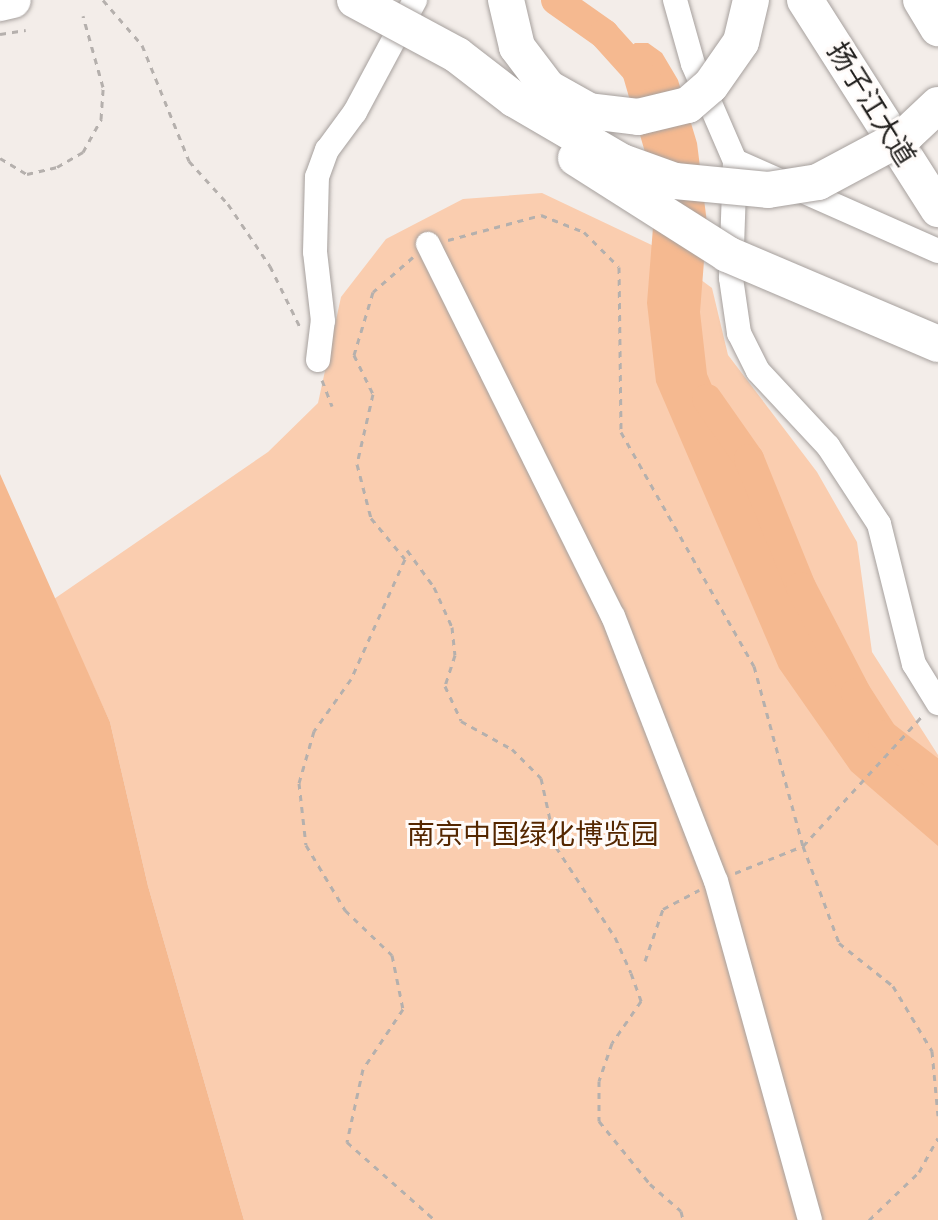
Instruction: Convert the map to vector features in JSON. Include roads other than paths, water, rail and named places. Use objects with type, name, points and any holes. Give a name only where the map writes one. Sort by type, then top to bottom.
[{"type":"highway","points":[[355,0],[457,55],[514,99],[578,160],[680,227],[727,254],[938,344]]},
{"type":"highway","points":[[506,0],[517,47],[548,88],[589,111],[638,117],[688,105],[711,85],[741,42],[751,0]]},
{"type":"highway","name":"扬子江大道","points":[[805,0],[938,209]]},
{"type":"highway","points":[[921,0],[938,28]]},
{"type":"highway","points":[[0,3],[19,15]]},
{"type":"highway","points":[[514,99],[622,162],[675,181],[768,190],[818,182],[864,161],[906,135],[938,105]]},
{"type":"lane","points":[[314,357],[323,321],[315,252],[317,177],[327,150],[355,112],[415,0]]},
{"type":"lane","points":[[675,0],[693,64],[735,161],[731,278],[739,333],[758,371],[828,446],[879,524],[914,664],[929,710]]},
{"type":"lane","points":[[735,161],[938,251]]},
{"type":"lane","points":[[428,244],[613,616],[716,881],[810,1220]]},
{"type":"waterway","points":[[556,0],[604,34],[649,84]]},
{"type":"waterway","points":[[707,399],[749,459],[801,587],[856,693],[883,735],[938,777]]},
{"type":"park label","name":"南京中国绿化博览园","points":[[533,834]]}]
